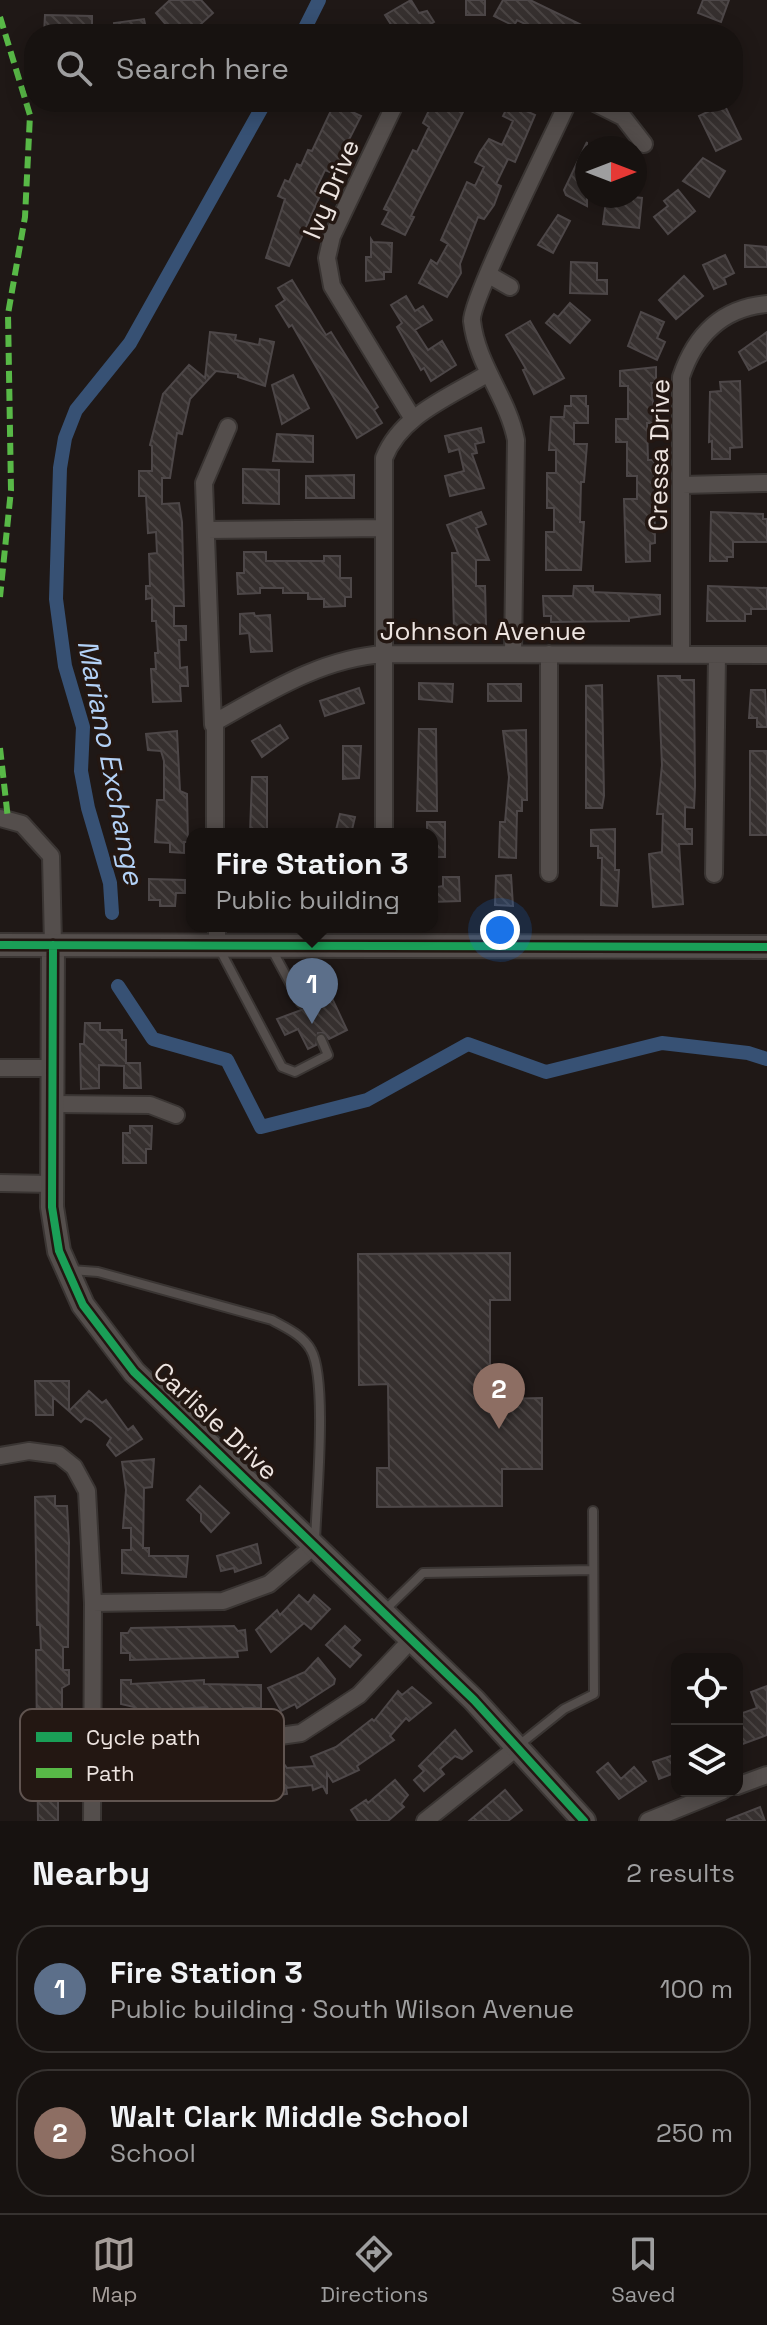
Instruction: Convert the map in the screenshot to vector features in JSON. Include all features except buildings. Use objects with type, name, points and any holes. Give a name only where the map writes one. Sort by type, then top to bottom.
[{"type":"street","name":"Ivy Drive","points":[[391,112],[332,236],[327,258],[332,286],[413,419]]},
{"type":"street","points":[[513,654],[516,440],[511,414],[487,374],[472,316],[563,112]]},
{"type":"street","points":[[613,112],[623,117],[638,136]]},
{"type":"street","points":[[489,275],[510,287]]},
{"type":"street","name":"Cressa Drive","points":[[681,654],[679,396],[686,364],[698,341],[716,321],[737,310],[767,304]]},
{"type":"street","points":[[384,828],[384,458],[399,430],[487,374]]},
{"type":"street","points":[[215,828],[204,483],[228,427]]},
{"type":"street","points":[[682,485],[766,483]]},
{"type":"street","points":[[206,530],[383,528]]},
{"type":"street","points":[[549,654],[549,873]]},
{"type":"street","points":[[714,874],[717,655]]},
{"type":"street","name":"Johnson Avenue","points":[[214,724],[313,670],[361,656],[767,655]]},
{"type":"street","points":[[0,818],[22,824],[51,856],[53,945]]},
{"type":"street","points":[[0,945],[53,945],[217,935],[269,945],[767,947]]},
{"type":"street","name":"Carlisle Drive","points":[[53,945],[51,1184],[55,1230],[67,1270],[83,1305],[134,1372],[412,1639],[519,1746],[584,1821]]},
{"type":"street","points":[[0,1068],[54,1068]]},
{"type":"street","points":[[54,1104],[150,1105],[176,1115]]},
{"type":"street","points":[[0,1183],[51,1184]]},
{"type":"street","points":[[0,1456],[29,1451],[59,1455],[74,1467],[83,1482],[90,1513],[92,1709]]},
{"type":"street","points":[[93,1603],[223,1601],[269,1584],[315,1545]]},
{"type":"street","points":[[284,1735],[301,1733],[359,1695],[412,1639]]},
{"type":"street","points":[[425,1821],[519,1746]]},
{"type":"street","points":[[743,1784],[767,1775]]},
{"type":"street","points":[[648,1821],[707,1797]]},
{"type":"lane","points":[[217,935],[282,1067],[295,1072],[328,1055],[321,1039]]},
{"type":"lane","points":[[269,945],[301,1003]]},
{"type":"lane","points":[[67,1270],[98,1272],[272,1320],[298,1334],[312,1351],[318,1387],[315,1545]]},
{"type":"lane","points":[[519,1746],[564,1709],[594,1694],[593,1511]]},
{"type":"lane","points":[[383,1612],[423,1573],[593,1570]]},
{"type":"waterway","name":"Mariano Exchange","points":[[307,24],[319,0]]},
{"type":"waterway","name":"Mariano Exchange","points":[[112,913],[110,883],[88,808],[81,771],[83,727],[65,666],[56,599],[60,468],[65,438],[76,410],[130,343],[259,112]]},
{"type":"waterway","name":"Mariano Exchange","points":[[118,986],[153,1039],[227,1060],[261,1127],[367,1100],[468,1044],[546,1072],[662,1043],[748,1053],[767,1059]]},
{"type":"marked path","points":[[0,17],[24,95]]},
{"type":"marked path","points":[[0,597],[11,490],[8,314],[25,217],[29,112]]},
{"type":"marked path","points":[[0,748],[8,819]]},
{"type":"cycle path","points":[[0,945],[767,947]]},
{"type":"cycle path","points":[[53,945],[52,1207],[59,1251],[83,1305],[134,1372],[474,1700],[584,1821]]},
{"type":"place","name":"Fire Station 3","points":[[312,1024]]},
{"type":"place","name":"Walt Clark Middle School","points":[[499,1429]]}]
